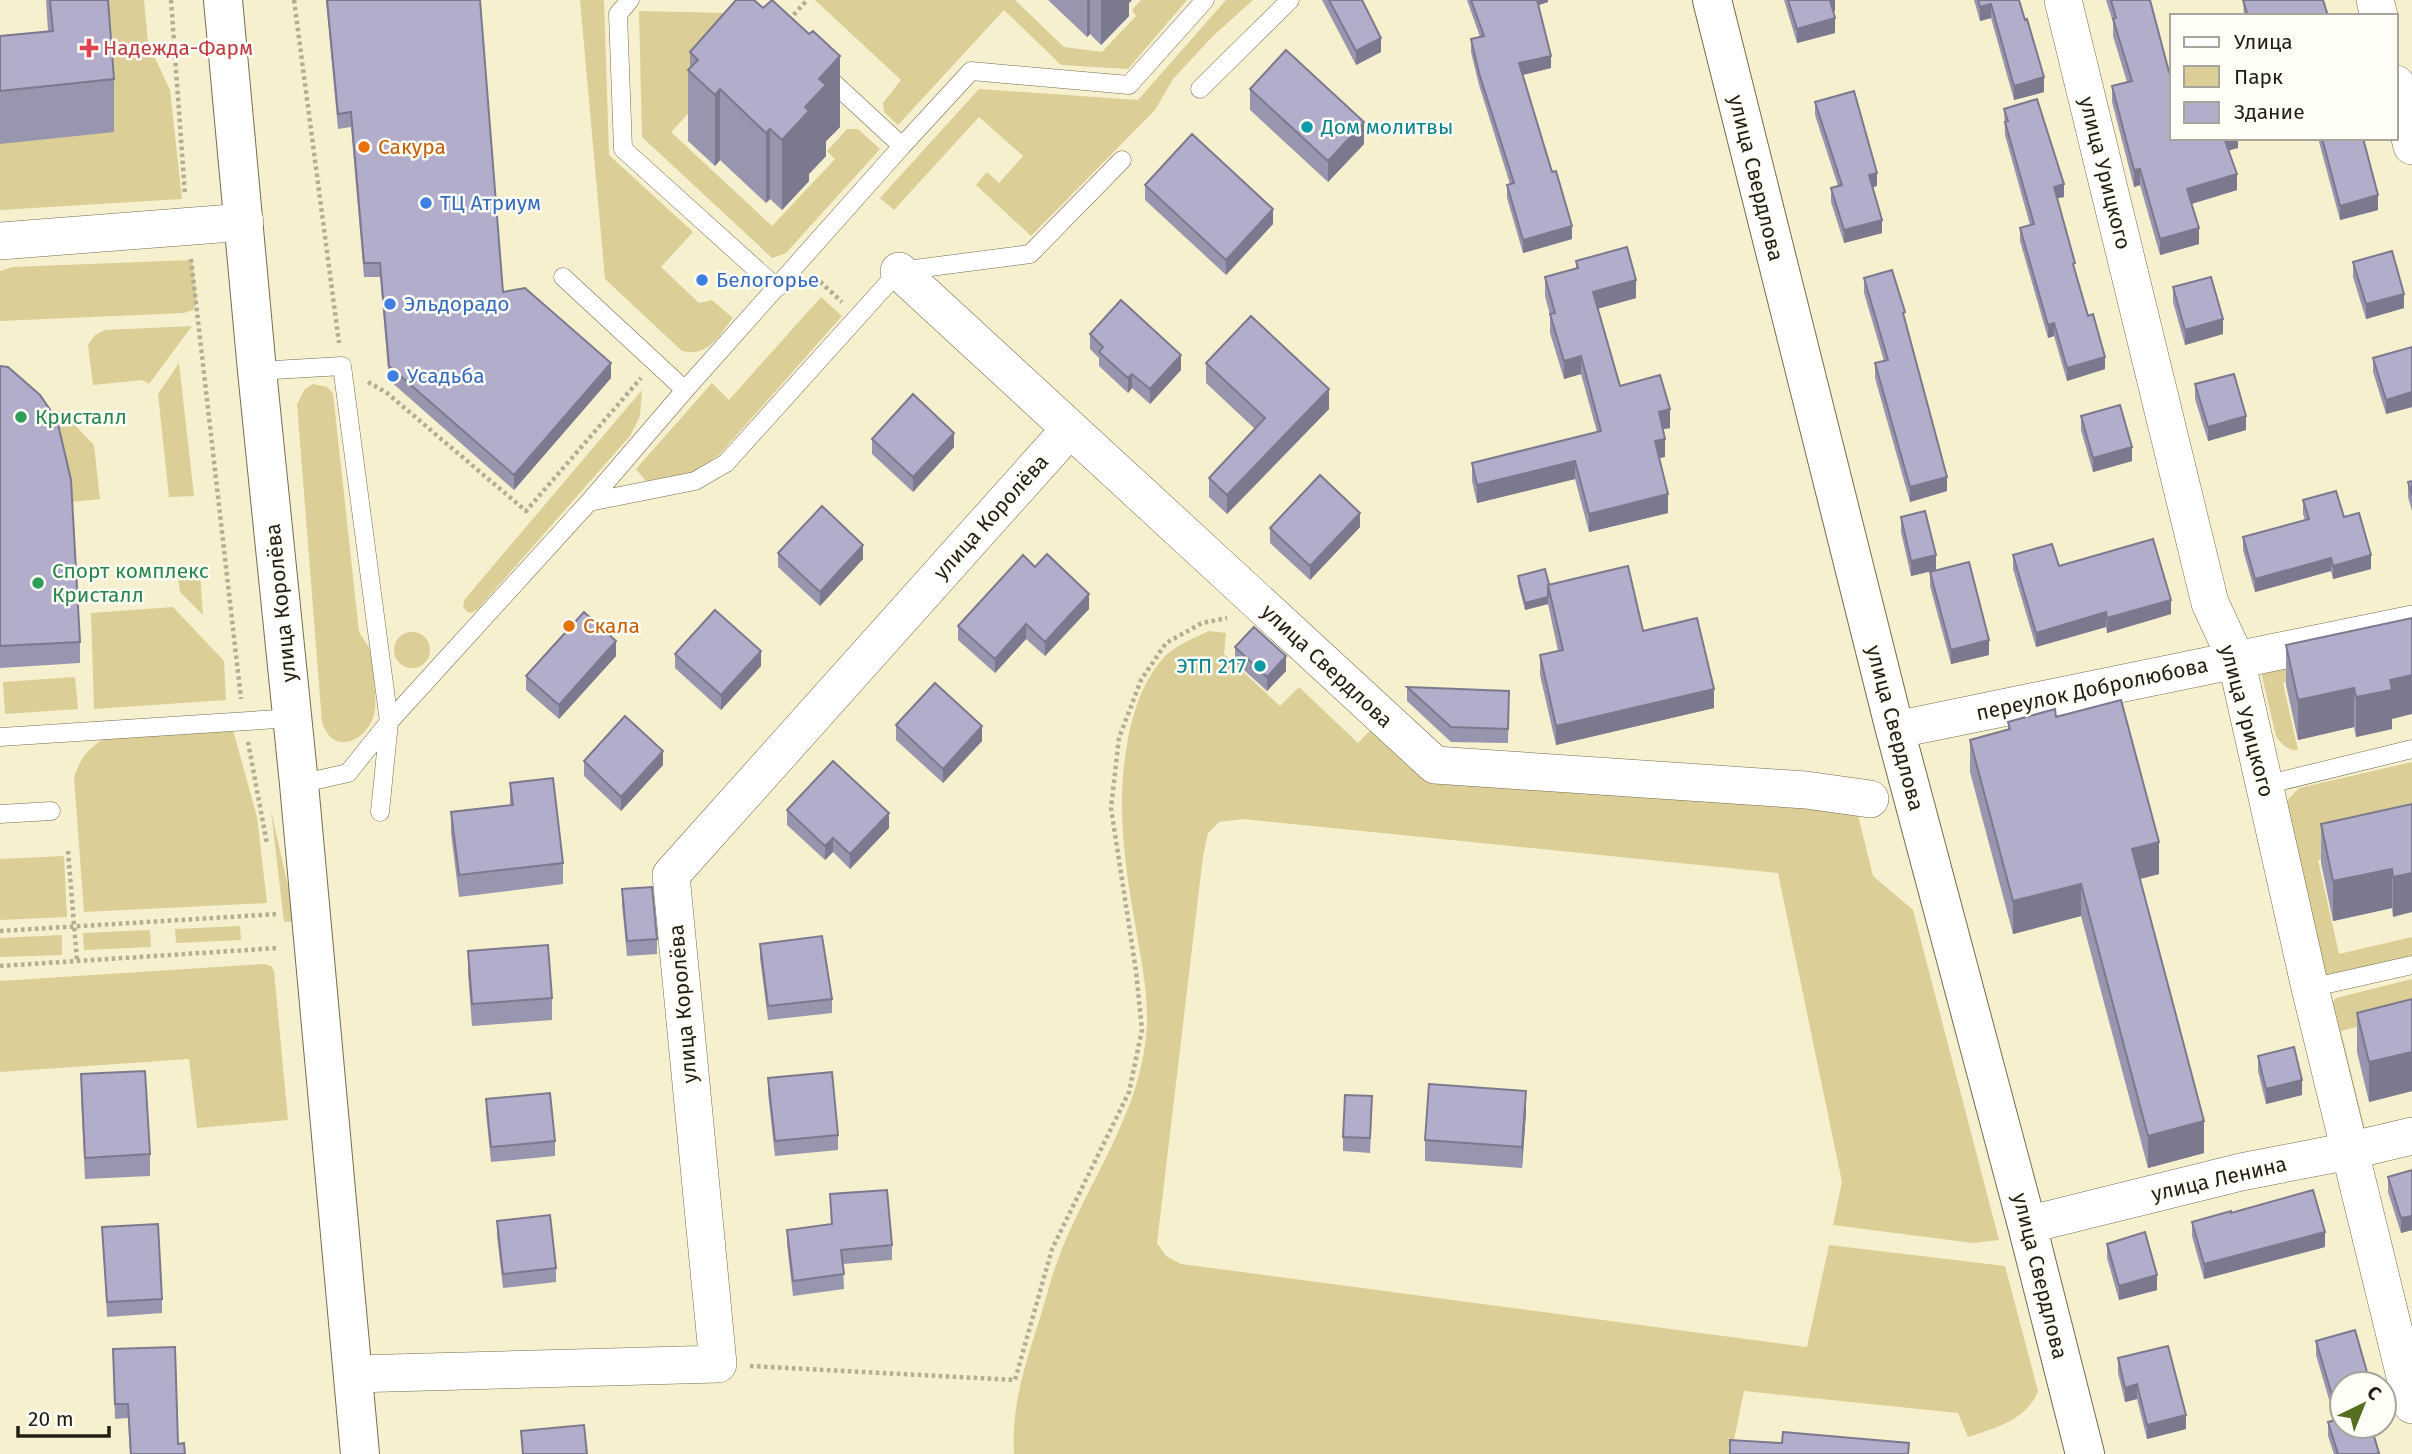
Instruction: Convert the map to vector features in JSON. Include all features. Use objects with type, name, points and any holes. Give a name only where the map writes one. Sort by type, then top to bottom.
[{"type":"main road","name":"улица Королёва","points":[[223,0],[257,371],[293,718],[360,1454]]},
{"type":"main road","name":"улица Свердлова","points":[[1712,0],[1895,730],[2085,1454]]},
{"type":"street","name":"улица Урицкого","points":[[2063,0],[2210,603],[2236,659],[2309,988],[2412,1405]]},
{"type":"street","points":[[2398,92],[2412,146]]},
{"type":"street","points":[[0,241],[245,222]]},
{"type":"street","name":"улица Свердлова","points":[[899,271],[1435,765],[1806,790],[1870,799]]},
{"type":"street","name":"улица Королёва","points":[[718,1364],[671,875],[1070,429]]},
{"type":"street","name":"переулок Добролюбова","points":[[1895,730],[2412,624]]},
{"type":"street","name":"улица Ленина","points":[[2027,1225],[2241,1172],[2412,1136]]},
{"type":"street","points":[[353,1374],[718,1364]]},
{"type":"lane","points":[[630,0],[618,14],[623,149],[777,288]]},
{"type":"lane","points":[[299,784],[348,773],[389,722],[589,502],[685,390],[971,71],[1129,85],[1205,0]]},
{"type":"lane","points":[[1200,89],[1290,0]]},
{"type":"lane","points":[[807,58],[902,146]]},
{"type":"lane","points":[[589,502],[695,481],[726,463],[899,271],[1030,254],[1122,160]]},
{"type":"lane","points":[[563,276],[685,390]]},
{"type":"lane","points":[[257,371],[342,366],[389,722],[380,812]]},
{"type":"lane","points":[[0,737],[293,718]]},
{"type":"lane","points":[[2265,785],[2412,749]]},
{"type":"lane","points":[[0,814],[51,811]]},
{"type":"lane","points":[[2309,988],[2412,965]]},
{"type":"path","points":[[171,0],[188,226],[244,723],[268,852]]},
{"type":"path","points":[[294,0],[342,366],[387,393],[526,511],[655,362]]},
{"type":"path","points":[[788,21],[807,0]]},
{"type":"path","points":[[799,262],[859,317]]},
{"type":"path","points":[[718,1364],[1015,1380],[1052,1249],[1129,1092],[1142,1030],[1136,971],[1111,808],[1119,738],[1141,680],[1166,643],[1202,623],[1266,610]]},
{"type":"path","points":[[68,851],[77,961]]},
{"type":"path","points":[[276,901],[278,925]]},
{"type":"path","points":[[0,931],[278,914]]},
{"type":"path","points":[[0,966],[278,948],[278,937]]},
{"type":"green space","points":[[105,0],[144,0],[148,43],[170,90],[182,199],[0,210],[0,144]]},
{"type":"green space","points":[[580,0],[604,0],[609,155],[693,232],[661,267],[699,303],[712,300],[733,318],[712,344],[699,351],[682,351],[605,279]]},
{"type":"green space","points":[[815,0],[1015,0],[1064,47],[1102,52],[1136,16],[1132,10],[1141,0],[1187,0],[1128,69],[1061,65],[1004,10],[898,125],[884,112],[883,103],[901,80]]},
{"type":"green space","points":[[1226,0],[1253,0],[1213,36],[1173,79],[1155,110],[1031,236],[976,185],[987,172],[999,183],[1023,156],[979,117],[894,210],[880,198],[979,89],[1138,100]]},
{"type":"green space","points":[[639,11],[727,13],[743,55],[671,132],[772,226],[835,159],[827,151],[847,129],[858,129],[880,149],[786,253],[772,258],[642,137]]},
{"type":"green space","points":[[192,260],[197,302],[193,310],[184,313],[0,321],[0,271],[12,267]]},
{"type":"green space","points":[[821,297],[842,316],[720,454],[694,472],[646,481],[636,469],[712,383],[729,400]]},
{"type":"green space","points":[[192,326],[149,384],[142,380],[93,385],[88,345],[95,335],[105,330]]},
{"type":"green space","points":[[179,363],[194,496],[169,497],[158,394]]},
{"type":"green space","points":[[313,384],[327,387],[333,393],[359,632],[370,651],[375,690],[375,710],[367,729],[351,741],[343,742],[334,740],[322,722],[297,404],[305,389]]},
{"type":"green space","points":[[642,390],[640,416],[630,436],[477,610],[471,613],[466,611],[463,606],[465,599]]},
{"type":"green space","points":[[60,410],[94,445],[100,499],[71,502],[44,423]]},
{"type":"green space","points":[[200,574],[203,615],[180,592],[178,576]]},
{"type":"green space","points":[[173,607],[224,661],[226,700],[94,709],[91,613]]},
{"type":"green space","points":[[1209,631],[1226,633],[1224,654],[1280,706],[1299,687],[1358,743],[1379,721],[1433,770],[1855,803],[1873,876],[1913,910],[1999,1240],[1973,1243],[1833,1225],[1842,1182],[1778,873],[1243,819],[1219,822],[1208,833],[1203,856],[1157,1243],[1166,1256],[1181,1264],[1807,1347],[1829,1245],[2005,1266],[2038,1391],[2026,1409],[2009,1422],[1968,1437],[1958,1413],[1744,1391],[1731,1454],[1014,1454],[1017,1400],[1054,1269],[1114,1142],[1136,1084],[1144,1054],[1146,998],[1128,877],[1122,808],[1124,762],[1130,729],[1143,689],[1160,662],[1176,648]]},
{"type":"green space","points":[[412,632],[425,637],[430,650],[425,663],[412,668],[399,663],[394,650],[399,637]]},
{"type":"green space","points":[[2412,654],[2283,683],[2298,750],[2285,746],[2276,736],[2261,672],[2264,660]]},
{"type":"green space","points":[[75,677],[78,709],[5,714],[3,682]]},
{"type":"green space","points":[[233,730],[257,817],[267,903],[84,912],[74,777],[85,754],[105,738]]},
{"type":"green space","points":[[2412,762],[2412,840],[2318,860],[2339,954],[2412,937],[2412,959],[2329,978],[2317,971],[2283,805],[2299,788]]},
{"type":"green space","points":[[271,811],[296,921],[284,922]]},
{"type":"green space","points":[[64,856],[67,917],[0,920],[0,859]]},
{"type":"green space","points":[[240,926],[241,940],[176,943],[175,929]]},
{"type":"green space","points":[[150,930],[151,947],[84,950],[83,933]]},
{"type":"green space","points":[[62,935],[62,955],[0,957],[0,938]]},
{"type":"green space","points":[[264,964],[271,966],[274,971],[288,1120],[197,1128],[189,1059],[0,1072],[0,981]]},
{"type":"green space","points":[[2412,979],[2412,1013],[2341,1031],[2365,1129],[2359,1130],[2328,1008],[2336,998]]},
{"type":"building","points":[[50,0],[108,0],[114,79],[0,91],[0,36],[53,31]]},
{"type":"building","name":"ТЦ Атриум","points":[[327,0],[480,0],[503,292],[525,288],[611,363],[514,475],[389,366],[380,263],[364,263],[351,112],[338,114]]},
{"type":"building","points":[[736,0],[754,0],[763,8],[772,0],[809,34],[813,31],[840,56],[819,79],[826,85],[805,107],[809,111],[782,140],[770,129],[766,133],[720,89],[715,95],[688,70],[698,60],[690,52]]},
{"type":"building","points":[[1329,0],[1362,0],[1381,38],[1356,51]]},
{"type":"building","points":[[1471,0],[1537,0],[1551,56],[1519,63],[1552,172],[1556,171],[1572,226],[1523,240],[1507,185],[1514,183],[1471,39],[1484,36]]},
{"type":"building","points":[[1788,0],[1830,0],[1835,18],[1797,29]]},
{"type":"building","points":[[1978,0],[2019,0],[2044,77],[2014,86],[1991,4],[1980,7]]},
{"type":"building","points":[[2111,0],[2150,0],[2170,72],[2170,140],[2225,140],[2237,174],[2187,189],[2199,228],[2160,239],[2140,169],[2134,170],[2112,86],[2132,81],[2113,19],[2116,18]]},
{"type":"building","points":[[2243,0],[2323,0],[2327,14],[2247,14]]},
{"type":"building","points":[[1286,50],[1364,122],[1328,161],[1250,89]]},
{"type":"building","points":[[1854,91],[1877,173],[1869,175],[1882,220],[1844,230],[1831,188],[1842,185],[1815,102]]},
{"type":"building","points":[[2037,99],[2064,184],[2054,187],[2075,263],[2073,264],[2088,316],[2093,314],[2105,357],[2067,368],[2054,323],[2048,325],[2020,228],[2034,224],[2005,122],[2008,121],[2004,109]]},
{"type":"building","points":[[1192,134],[1273,209],[1226,260],[1145,185]]},
{"type":"building","points":[[2323,140],[2364,140],[2378,195],[2340,206]]},
{"type":"building","points":[[1627,247],[1636,280],[1593,292],[1620,386],[1660,375],[1670,409],[1659,412],[1665,439],[1655,441],[1668,494],[1589,514],[1575,461],[1477,485],[1472,463],[1601,431],[1581,356],[1564,361],[1550,314],[1555,313],[1545,277],[1578,268],[1576,261]]},
{"type":"building","points":[[2392,251],[2404,294],[2366,304],[2353,262]]},
{"type":"building","points":[[1892,270],[1947,477],[1910,487],[1875,363],[1888,360],[1864,278]]},
{"type":"building","points":[[2211,277],[2223,319],[2185,330],[2173,287]]},
{"type":"building","points":[[1121,300],[1181,355],[1150,389],[1132,374],[1128,378],[1099,352],[1103,347],[1090,334]]},
{"type":"building","points":[[1251,316],[1329,389],[1227,495],[1209,478],[1265,418],[1206,363]]},
{"type":"building","points":[[2412,347],[2412,392],[2386,400],[2373,358]]},
{"type":"building","name":"Спорт комплекс Кристалл","points":[[0,366],[8,367],[40,395],[57,420],[71,480],[80,642],[0,646]]},
{"type":"building","points":[[2234,374],[2246,416],[2208,427],[2195,384]]},
{"type":"building","points":[[913,394],[954,433],[913,477],[872,439]]},
{"type":"building","points":[[2120,405],[2132,447],[2093,458],[2081,416]]},
{"type":"building","points":[[1320,475],[1360,513],[1310,566],[1270,528]]},
{"type":"building","points":[[2336,491],[2344,517],[2359,513],[2371,555],[2333,566],[2331,558],[2255,579],[2243,537],[2309,519],[2303,500]]},
{"type":"building","points":[[822,506],[863,545],[820,592],[778,553]]},
{"type":"building","points":[[1925,511],[1936,555],[1911,561],[1901,517]]},
{"type":"building","points":[[2153,539],[2171,600],[2107,618],[2106,612],[2036,633],[2013,555],[2052,544],[2059,566]]},
{"type":"building","points":[[1047,554],[1089,594],[1045,642],[1026,624],[995,659],[958,626],[1023,555],[1035,567]]},
{"type":"building","points":[[1969,562],[1989,640],[1951,650],[1930,572]]},
{"type":"building","points":[[1628,566],[1643,631],[1697,618],[1714,689],[1556,726],[1540,655],[1563,650],[1548,585]]},
{"type":"building","points":[[1545,569],[1549,584],[1548,597],[1525,603],[1518,576]]},
{"type":"building","points":[[715,610],[761,651],[721,695],[675,654]]},
{"type":"building","points":[[584,612],[616,641],[559,705],[526,676]]},
{"type":"building","points":[[2412,618],[2412,675],[2390,680],[2392,690],[2356,697],[2354,688],[2298,700],[2286,645]]},
{"type":"building","points":[[1254,627],[1286,656],[1267,677],[1235,647]]},
{"type":"building","points":[[935,683],[982,726],[943,769],[896,725]]},
{"type":"building","points":[[1407,687],[1509,691],[1508,729],[1451,727]]},
{"type":"building","points":[[2121,700],[2159,842],[2132,849],[2204,1121],[2148,1136],[2081,884],[2013,901],[1970,740],[2010,729],[2008,722],[2055,709],[2056,717]]},
{"type":"building","points":[[625,716],[663,751],[621,797],[584,761]]},
{"type":"building","points":[[833,761],[889,813],[850,854],[833,838],[825,846],[787,810]]},
{"type":"building","points":[[553,778],[563,863],[459,875],[451,812],[513,805],[510,783]]},
{"type":"building","points":[[2412,804],[2412,873],[2393,877],[2392,869],[2333,881],[2321,824]]},
{"type":"building","points":[[652,887],[657,939],[627,941],[622,889]]},
{"type":"building","points":[[822,936],[832,999],[768,1006],[760,944]]},
{"type":"building","points":[[548,945],[552,998],[472,1004],[468,951]]},
{"type":"building","points":[[2412,999],[2412,1052],[2369,1062],[2357,1013]]},
{"type":"building","points":[[2294,1047],[2302,1080],[2266,1089],[2258,1056]]},
{"type":"building","points":[[145,1071],[150,1154],[85,1158],[81,1074]]},
{"type":"building","points":[[832,1072],[838,1135],[775,1141],[768,1078]]},
{"type":"building","points":[[1429,1084],[1526,1091],[1522,1147],[1425,1140]]},
{"type":"building","points":[[550,1093],[555,1141],[491,1147],[486,1099]]},
{"type":"building","points":[[1345,1095],[1372,1096],[1370,1138],[1343,1137]]},
{"type":"building","points":[[2412,1170],[2412,1216],[2401,1218],[2388,1177]]},
{"type":"building","points":[[887,1190],[892,1245],[841,1250],[844,1274],[793,1281],[787,1230],[832,1224],[830,1194]]},
{"type":"building","points":[[2313,1190],[2325,1232],[2204,1264],[2192,1222]]},
{"type":"building","points":[[550,1215],[556,1268],[503,1274],[497,1221]]},
{"type":"building","points":[[158,1224],[162,1299],[107,1302],[102,1227]]},
{"type":"building","points":[[2145,1232],[2157,1275],[2119,1286],[2107,1244]]},
{"type":"building","points":[[2355,1330],[2366,1370],[2328,1370],[2328,1382],[2316,1341]]},
{"type":"building","points":[[2168,1346],[2186,1415],[2147,1425],[2137,1384],[2125,1388],[2118,1358]]},
{"type":"building","points":[[175,1347],[178,1444],[184,1443],[185,1454],[131,1454],[128,1404],[115,1404],[113,1349]]},
{"type":"building","points":[[584,1425],[587,1454],[523,1454],[521,1431]]},
{"type":"building","points":[[1783,1432],[1909,1443],[1908,1454],[1730,1454],[1730,1440],[1782,1443]]},
{"type":"building","points":[[2334,1440],[2375,1440],[2379,1453],[2376,1454],[2338,1454]]},
{"type":"place","name":"Надежда-Фарм","points":[[89,48]]},
{"type":"place","name":"Дом молитвы","points":[[1307,127]]},
{"type":"place","name":"Сакура","points":[[364,147]]},
{"type":"place","name":"ТЦ Атриум","points":[[426,203]]},
{"type":"place","name":"Белогорье","points":[[702,280]]},
{"type":"place","name":"Эльдорадо","points":[[390,304]]},
{"type":"place","name":"Усадьба","points":[[393,376]]},
{"type":"place","name":"Кристалл","points":[[21,417]]},
{"type":"place","name":"Спорт комплекс Кристалл","points":[[38,583]]},
{"type":"place","name":"Скала","points":[[569,626]]},
{"type":"place","name":"ЭТП 217","points":[[1260,666]]}]
